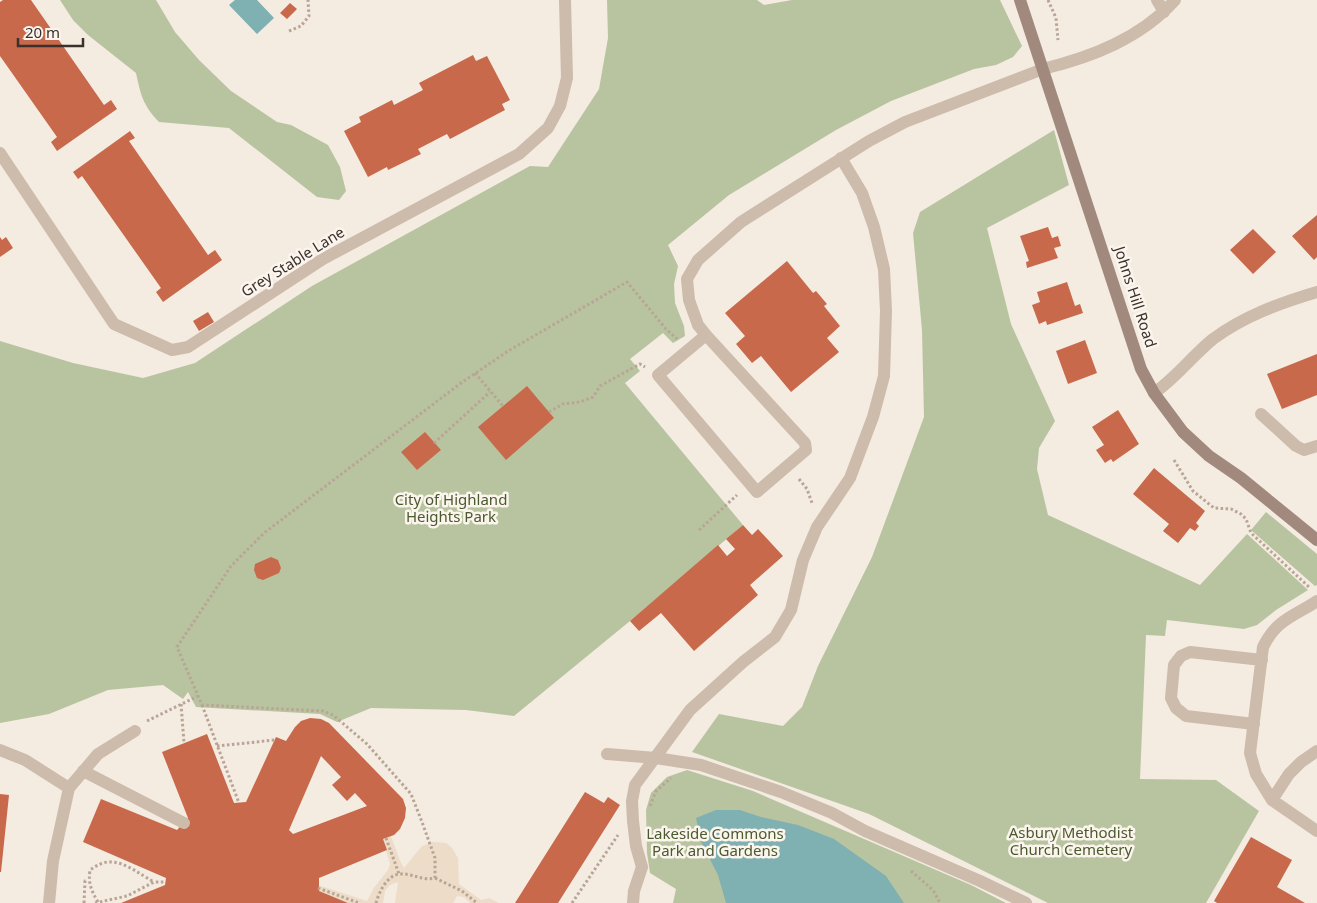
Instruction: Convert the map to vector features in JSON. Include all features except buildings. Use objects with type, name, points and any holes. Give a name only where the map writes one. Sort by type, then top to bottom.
[{"type":"street","name":"Grey Stable Lane","points":[[0,153],[114,324],[172,350],[188,348],[323,259],[518,154],[548,128],[560,106],[567,78],[565,0]]},
{"type":"street","name":"Johns Hill Road","points":[[1020,0],[1141,369],[1154,394],[1183,432],[1209,456],[1241,478],[1317,540]]},
{"type":"street","points":[[1157,0],[1164,12]]},
{"type":"street","points":[[706,335],[658,375],[757,492],[806,450],[805,443],[698,325],[689,300],[687,279],[698,260],[741,222],[869,141],[905,122],[1043,69],[1098,52],[1136,33],[1164,12],[1175,0]]},
{"type":"street","points":[[633,903],[634,891],[642,867],[636,846],[633,821],[632,801],[635,786],[690,710],[774,637],[791,610],[803,560],[819,523],[850,478],[873,417],[884,376],[886,312],[884,269],[874,227],[862,193],[841,158]]},
{"type":"street","points":[[1154,394],[1166,385],[1212,340],[1234,326],[1273,306],[1317,292]]},
{"type":"street","points":[[1261,414],[1296,446],[1304,450],[1317,446]]},
{"type":"street","points":[[1315,596],[1277,626],[1270,633],[1264,647],[1250,753],[1256,774],[1272,800],[1317,831]]},
{"type":"street","points":[[1254,724],[1186,716],[1176,708],[1171,698],[1174,665],[1181,656],[1190,652],[1262,660]]},
{"type":"street","points":[[49,903],[53,861],[69,788],[98,754],[135,731]]},
{"type":"street","points":[[0,750],[25,760],[69,788]]},
{"type":"street","points":[[607,754],[656,758],[702,766],[781,792],[832,813],[865,831],[980,881],[1019,902]]},
{"type":"street","points":[[1272,800],[1289,774],[1315,756]]},
{"type":"street","points":[[83,771],[184,823]]},
{"type":"path","points":[[289,31],[301,26],[309,16],[308,0]]},
{"type":"path","points":[[1048,0],[1056,18],[1058,40]]},
{"type":"path","points":[[238,803],[202,705],[178,647],[231,566],[264,533],[475,373],[508,351],[627,282],[666,329],[688,350]]},
{"type":"path","points":[[548,412],[563,404],[580,402],[593,397],[600,386],[640,364],[658,375]]},
{"type":"path","points":[[475,373],[503,406]]},
{"type":"path","points":[[434,442],[490,392]]},
{"type":"path","points":[[1174,460],[1193,491],[1214,508],[1230,509],[1241,514],[1246,519],[1251,533],[1310,587],[1315,596]]},
{"type":"path","points":[[788,466],[807,489],[819,523]]},
{"type":"path","points":[[699,530],[750,483]]},
{"type":"path","points":[[135,731],[141,723],[198,696]]},
{"type":"path","points":[[181,704],[184,743]]},
{"type":"path","points":[[202,705],[323,711],[333,715],[367,744],[411,794],[435,858],[435,878]]},
{"type":"path","points":[[217,746],[275,740]]},
{"type":"path","points":[[649,810],[656,791],[669,778],[677,776]]},
{"type":"path","points":[[572,903],[618,836],[633,821]]},
{"type":"path","points":[[386,838],[399,874]]},
{"type":"path","points":[[154,882],[122,865],[109,862],[99,864],[90,870],[88,881],[97,902],[127,896],[154,882],[165,882]]},
{"type":"path","points":[[905,867],[933,890],[940,903]]},
{"type":"path","points":[[376,903],[388,879],[399,874],[426,880],[435,878],[462,891],[478,903]]},
{"type":"path","points":[[84,903],[84,880],[88,881]]},
{"type":"path","points":[[318,888],[359,903]]},
{"type":"green space","points":[[60,0],[156,0],[175,32],[199,60],[231,91],[277,122],[291,125],[328,145],[340,167],[346,191],[339,200],[317,197],[229,128],[159,122],[143,100],[136,73],[88,35],[73,20]]},
{"type":"green space","name":"City of Highland Heights Park","points":[[607,0],[757,0],[764,5],[792,0],[1000,0],[1022,46],[1013,57],[996,65],[974,69],[891,101],[836,130],[729,195],[668,245],[678,266],[674,284],[675,303],[684,326],[685,336],[673,343],[663,333],[630,359],[640,371],[625,383],[743,525],[514,716],[466,710],[371,708],[337,722],[320,714],[196,707],[188,692],[183,699],[163,685],[108,690],[49,714],[0,723],[0,341],[73,363],[143,378],[195,363],[312,286],[530,166],[548,167],[599,89],[608,38]]},
{"type":"green space","name":"Asbury Methodist Church Cemetery","points":[[1054,130],[1069,185],[987,228],[1011,324],[1055,421],[1039,448],[1037,469],[1048,515],[1200,585],[1247,534],[1308,590],[1276,610],[1257,625],[1244,629],[1167,620],[1165,636],[1146,635],[1140,779],[1216,780],[1259,811],[1206,903],[1048,903],[869,814],[692,752],[719,714],[783,726],[802,707],[818,666],[872,557],[924,417],[922,330],[913,233],[920,212]]},
{"type":"green space","points":[[1266,512],[1317,554],[1317,585],[1315,586],[1251,530]]},
{"type":"green space","name":"Lakeside Commons Park and Gardens","points":[[687,770],[753,791],[971,885],[1006,903],[673,903],[676,889],[650,873],[647,853],[646,810],[651,793],[667,777]]},
{"type":"shaded area","points":[[391,836],[404,868],[422,846],[433,842],[446,843],[452,848],[458,858],[459,884],[481,900],[489,898],[499,903],[470,903],[464,897],[457,896],[453,903],[395,903],[398,882],[390,885],[385,891],[383,903],[348,903],[319,891],[318,885],[367,901],[388,870],[390,864],[383,839]]},
{"type":"water","points":[[235,0],[257,0],[274,18],[257,34],[229,5]]},
{"type":"water","points":[[716,810],[740,810],[761,817],[798,825],[834,839],[886,876],[904,903],[726,903],[718,875],[701,842],[696,818]]}]
